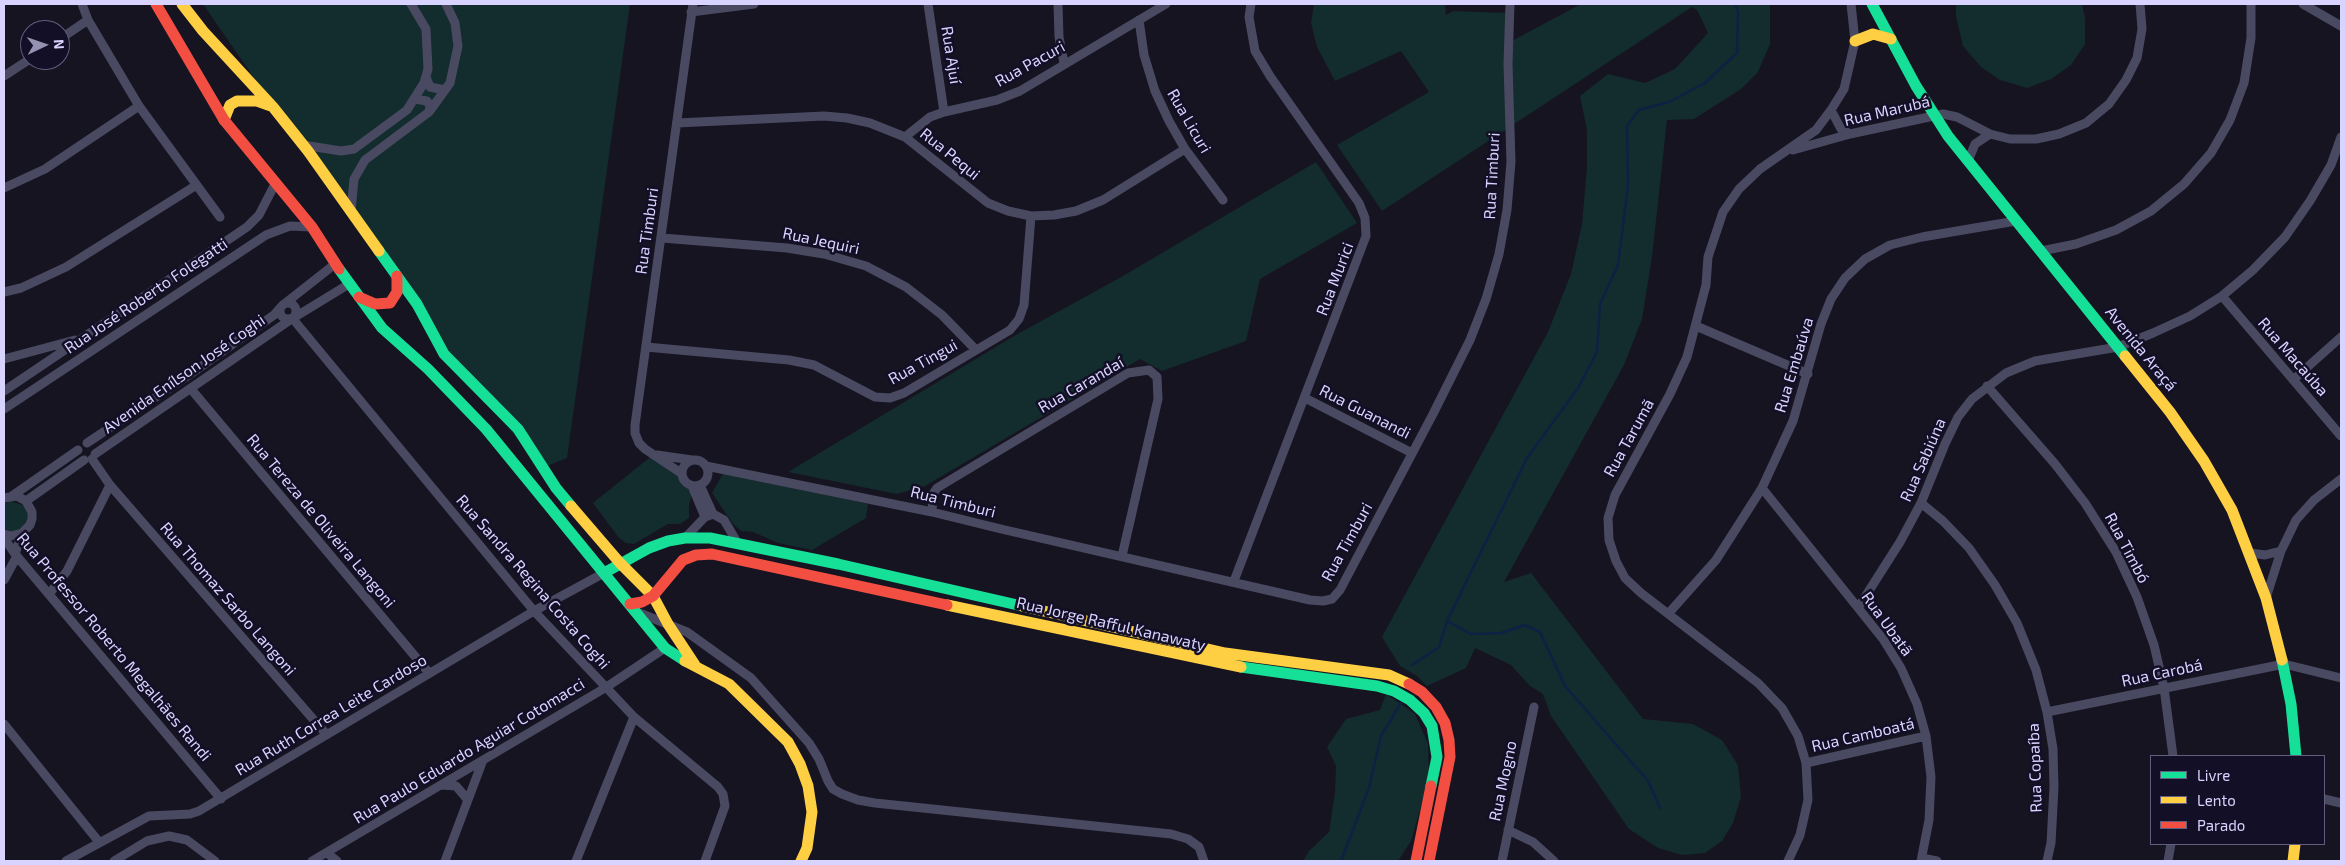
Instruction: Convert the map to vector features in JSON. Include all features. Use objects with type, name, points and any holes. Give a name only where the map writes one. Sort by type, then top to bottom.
[{"type":"main road","points":[[156,4],[224,120],[312,227],[335,264],[382,328],[428,369],[486,429],[665,648],[699,670],[728,684],[743,696],[788,742],[800,764],[808,786],[812,812],[807,848],[801,861]]},
{"type":"main road","points":[[182,4],[203,31],[273,107],[303,145],[417,304],[444,354],[518,429],[556,488],[620,563],[653,596],[668,624],[699,670]]},
{"type":"main road","name":"Avenida Araçá","points":[[1872,4],[1934,115],[1968,161],[2170,412],[2204,461],[2232,510],[2266,598],[2284,664],[2296,755]]},
{"type":"main road","points":[[1855,41],[1873,34],[1891,39]]},
{"type":"main road","points":[[224,120],[230,105],[237,101],[257,101],[273,107]]},
{"type":"main road","points":[[358,296],[376,304],[390,303],[395,297],[398,287],[395,272]]},
{"type":"main road","name":"Rua Jorge Rafful Kanawaty","points":[[604,573],[620,563],[668,540],[685,538],[737,542],[1225,653],[1389,675],[1405,681],[1422,692],[1436,707],[1445,723],[1449,740],[1450,757],[1429,861]]},
{"type":"main road","points":[[775,566],[778,551]]},
{"type":"main road","name":"Rua Jorge Rafful Kanawaty","points":[[653,596],[670,572],[683,560],[696,555],[712,554],[775,566],[1224,665],[1377,686],[1394,691],[1410,700],[1424,713],[1432,726],[1436,743],[1437,757],[1416,861]]},
{"type":"main road","points":[[633,608],[653,596]]},
{"type":"main road","points":[[2293,861],[2295,845]]},
{"type":"street","points":[[82,4],[88,20],[139,106],[195,186],[220,217]]},
{"type":"street","points":[[352,211],[354,179],[365,160],[429,112],[450,82],[458,46],[455,23],[446,4]]},
{"type":"street","points":[[692,8],[754,4]]},
{"type":"street","name":"Rua Ajuí","points":[[928,4],[944,112]]},
{"type":"street","points":[[1058,4],[1059,37],[1064,63]]},
{"type":"street","name":"Rua Pacuri","points":[[905,137],[930,117],[944,112],[977,106],[1012,94],[1166,4]]},
{"type":"street","name":"Rua Murici","points":[[1234,581],[1362,251],[1366,236],[1365,218],[1358,202],[1270,76],[1255,51],[1249,17],[1251,4]]},
{"type":"street","name":"Rua Timburi","points":[[706,466],[932,512],[1310,600],[1323,601],[1332,599],[1340,590],[1412,453],[1470,340],[1486,299],[1499,254],[1507,210],[1511,162],[1508,64],[1510,4]]},
{"type":"street","name":"Rua Tarumã","points":[[1788,861],[1800,835],[1808,800],[1806,763],[1798,736],[1782,708],[1758,683],[1668,614],[1625,578],[1616,561],[1609,540],[1608,518],[1615,495],[1670,394],[1684,364],[1706,285],[1708,257],[1723,212],[1739,189],[1760,169],[1816,130],[1844,88],[1855,41],[1851,4]]},
{"type":"street","name":"Rua Marubá","points":[[1788,151],[1850,134],[1943,114],[1957,117],[1990,134],[2019,139],[2036,139],[2059,134],[2086,123],[2109,104],[2126,80],[2137,58],[2142,28],[2140,4]]},
{"type":"street","points":[[2040,251],[2076,244],[2116,230],[2151,211],[2184,184],[2211,153],[2230,120],[2244,83],[2251,38],[2251,4]]},
{"type":"street","points":[[2303,4],[2341,26]]},
{"type":"street","points":[[303,145],[341,151],[354,149],[407,110],[426,76],[428,61],[426,29],[413,5]]},
{"type":"street","name":"Rua Timburi","points":[[681,473],[639,443],[635,433],[692,8]]},
{"type":"street","points":[[70,32],[88,20]]},
{"type":"street","name":"Rua Licuri","points":[[1139,20],[1144,55],[1154,91],[1168,121],[1223,200]]},
{"type":"street","points":[[4,76],[20,65]]},
{"type":"street","points":[[426,76],[430,86],[445,90]]},
{"type":"street","points":[[414,99],[427,101],[430,106],[429,112]]},
{"type":"street","points":[[4,188],[45,169],[139,106]]},
{"type":"street","points":[[1831,110],[1841,129],[1850,134]]},
{"type":"street","name":"Rua Pequi","points":[[677,123],[824,116],[870,123],[905,137],[988,203],[1008,211],[1031,216],[1054,215],[1076,211],[1103,200],[1186,148]]},
{"type":"street","points":[[1968,161],[1975,144],[1990,134]]},
{"type":"street","name":"Rua Sabiúna","points":[[1858,608],[1900,542],[1921,504],[1944,444],[1958,417],[1972,400],[1987,386],[2006,373],[2035,361],[2118,347],[2190,316],[2222,296],[2253,270],[2285,237],[2331,165],[2341,137]]},
{"type":"street","points":[[4,391],[247,227],[260,215],[275,184]]},
{"type":"street","points":[[4,292],[21,288],[66,267],[195,186]]},
{"type":"street","name":"Rua Tingui","points":[[646,347],[789,360],[814,365],[875,397],[890,398],[904,393],[1010,330],[1019,319],[1024,305],[1031,216]]},
{"type":"street","name":"Rua Embaúva","points":[[1668,614],[1716,560],[1762,488],[1793,421],[1821,324],[1831,299],[1845,278],[1865,259],[1890,245],[1922,237],[2016,221]]},
{"type":"street","name":"Rua José Roberto Folegatti","points":[[4,409],[266,235],[290,226],[312,227]]},
{"type":"street","name":"Rua Jequiri","points":[[662,238],[787,248],[824,254],[866,266],[906,288],[942,314],[976,350]]},
{"type":"street","name":"Avenida Enílson José Coghi","points":[[87,443],[274,315],[282,306],[335,264]]},
{"type":"street","name":"Avenida Enílson José Coghi","points":[[26,501],[293,318],[349,284]]},
{"type":"street","name":"Rua Macaúba","points":[[2222,296],[2341,436]]},
{"type":"street","name":"Rua Sandra Regina Costa Coghi","points":[[288,303],[293,304],[296,309],[293,318],[282,318],[280,313],[282,306],[288,303]]},
{"type":"street","name":"Rua Sandra Regina Costa Coghi","points":[[293,318],[534,611],[634,717],[718,787],[723,794],[725,806],[723,816],[705,861]]},
{"type":"street","points":[[1696,326],[1808,374]]},
{"type":"street","points":[[2293,380],[2341,336]]},
{"type":"street","points":[[4,359],[85,338]]},
{"type":"street","name":"Rua Carandaí","points":[[932,512],[933,494],[937,488],[1128,373],[1138,370],[1149,370],[1157,377],[1158,399],[1122,556]]},
{"type":"street","name":"Rua Tereza de Oliveira Langoni","points":[[189,374],[195,378],[191,388]]},
{"type":"street","name":"Rua Tereza de Oliveira Langoni","points":[[179,381],[179,388],[191,388]]},
{"type":"street","name":"Rua Timbó","points":[[1987,386],[2055,464],[2086,503],[2116,552],[2137,597],[2154,645],[2164,688],[2174,755]]},
{"type":"street","name":"Rua Tereza de Oliveira Langoni","points":[[191,388],[429,673]]},
{"type":"street","name":"Rua Guanandi","points":[[1305,398],[1412,453]]},
{"type":"street","points":[[8,497],[87,443]]},
{"type":"street","name":"Rua Thomaz Sarbo Langoni","points":[[87,443],[94,448],[89,458]]},
{"type":"street","name":"Rua Thomaz Sarbo Langoni","points":[[78,450],[80,457],[89,458],[326,734]]},
{"type":"street","points":[[654,454],[700,461],[706,466],[708,475],[696,486]]},
{"type":"street","points":[[692,460],[684,464],[681,473],[684,482],[696,486],[709,516]]},
{"type":"street","points":[[2266,598],[2281,551],[2296,520],[2314,500],[2341,479]]},
{"type":"street","points":[[50,593],[67,571],[110,484]]},
{"type":"street","name":"Rua Ubatã","points":[[1762,488],[1883,639],[1901,668],[1917,704],[1926,736],[1931,777],[1929,820],[1922,859]]},
{"type":"street","points":[[4,580],[16,555],[22,534],[30,525],[32,519],[32,512],[26,501],[8,497]]},
{"type":"street","name":"Rua Copaíba","points":[[1921,504],[1943,521],[1969,548],[1995,585],[2017,623],[2036,670],[2047,712],[2053,749],[2054,787],[2051,843],[2047,861]]},
{"type":"street","points":[[685,538],[709,516]]},
{"type":"street","points":[[709,516],[724,520],[737,542]]},
{"type":"street","points":[[4,534],[11,536],[22,534]]},
{"type":"street","name":"Rua Professor Roberto Megalhães Randi","points":[[4,538],[16,555],[50,593],[221,799]]},
{"type":"street","points":[[2250,553],[2265,555],[2281,551]]},
{"type":"street","name":"Rua Ruth Correa Leite Cardoso","points":[[66,861],[149,816],[190,814],[221,799],[326,734],[534,611],[604,573]]},
{"type":"street","points":[[633,608],[688,632],[751,678],[809,743],[820,759],[828,781],[834,789],[842,794],[858,800],[875,803],[1171,834],[1188,839],[1199,847],[1204,861]]},
{"type":"street","name":"Rua Paulo Eduardo Aguiar Cotomacci","points":[[312,861],[605,688],[665,648]]},
{"type":"street","points":[[2284,664],[2341,678]]},
{"type":"street","name":"Rua Carobá","points":[[2047,712],[2284,664]]},
{"type":"street","name":"Rua Mogno","points":[[1502,861],[1534,707]]},
{"type":"street","points":[[576,861],[634,717]]},
{"type":"street","points":[[4,724],[99,842]]},
{"type":"street","name":"Rua Camboatá","points":[[1806,763],[1926,736]]},
{"type":"street","points":[[446,861],[483,760]]},
{"type":"street","points":[[441,785],[456,786],[468,800]]},
{"type":"street","points":[[2325,799],[2341,803]]},
{"type":"street","points":[[1508,830],[1533,842],[1554,861]]},
{"type":"street","points":[[114,861],[147,841],[169,836],[187,840],[215,861]]},
{"type":"street","points":[[2168,861],[2171,845]]},
{"type":"street","points":[[327,853],[337,861]]},
{"type":"street","points":[[1922,859],[1937,861]]},
{"type":"green space","points":[[203,4],[630,4],[567,458],[542,468],[434,339]]},
{"type":"green space","points":[[1314,4],[1445,4],[1446,15],[1453,11],[1509,13],[1508,43],[1581,4],[1770,4],[1770,44],[1758,72],[1741,89],[1694,119],[1667,120],[1652,257],[1642,319],[1624,365],[1504,582],[1531,573],[1643,719],[1693,724],[1722,740],[1738,765],[1741,797],[1733,823],[1722,841],[1705,853],[1682,855],[1658,848],[1629,829],[1551,716],[1543,694],[1530,686],[1511,665],[1475,648],[1466,668],[1427,686],[1417,676],[1400,666],[1382,637],[1548,332],[1571,274],[1582,224],[1587,167],[1587,130],[1580,96],[1608,74],[1645,83],[1675,69],[1708,33],[1697,10],[1692,7],[1382,211],[1337,145],[1429,92],[1401,51],[1335,81],[1317,47],[1311,23]]},
{"type":"green space","points":[[1956,4],[2082,4],[2085,18],[2085,44],[2071,65],[2051,79],[2027,88],[2000,80],[1981,67],[1963,46],[1956,16]]},
{"type":"green space","points":[[1316,162],[1357,223],[1260,279],[1246,341],[1162,371],[1140,359],[925,486],[897,494],[788,472],[1014,336],[1123,276]]},
{"type":"green space","points":[[654,454],[677,473],[692,494],[689,505],[689,518],[680,524],[668,524],[634,544],[626,543],[619,538],[593,503]]},
{"type":"green space","points":[[724,472],[868,504],[866,518],[812,550],[778,543],[753,532],[741,531],[733,524],[712,493]]},
{"type":"green space","points":[[10,501],[23,505],[28,513],[27,522],[21,529],[12,532],[4,529],[4,504]]},
{"type":"green space","points":[[1386,694],[1415,714],[1428,744],[1429,779],[1411,841],[1398,861],[1303,861],[1309,851],[1329,832],[1335,792],[1336,766],[1327,747],[1346,719],[1380,710]]},
{"type":"waterway","points":[[1412,665],[1439,647],[1447,621],[1527,458],[1578,388],[1597,352],[1600,304],[1618,265],[1628,185],[1627,126],[1639,110],[1669,102],[1705,83],[1737,53],[1738,12],[1735,4]]},
{"type":"waterway","points":[[1447,621],[1471,634],[1501,633],[1525,625],[1540,632],[1565,686],[1648,781],[1660,808]]},
{"type":"waterway","points":[[1341,861],[1369,788],[1381,736],[1401,703]]},
{"type":"traffic: fast","points":[[1872,4],[1916,86],[1948,136],[2125,356]]},
{"type":"traffic: fast","points":[[379,251],[417,304],[444,354],[518,429],[556,488],[571,506]]},
{"type":"traffic: fast","points":[[339,269],[382,328],[428,369],[486,429],[665,648],[685,661]]},
{"type":"traffic: fast","points":[[604,573],[649,548],[668,541],[685,538],[710,538],[838,564],[1022,606]]},
{"type":"traffic: fast","points":[[2282,660],[2291,704],[2296,755]]},
{"type":"traffic: fast","points":[[1241,667],[1377,686],[1394,691],[1410,700],[1424,713],[1432,726],[1437,757],[1431,786]]},
{"type":"traffic: slow","points":[[182,4],[203,31],[273,107],[308,151],[379,251]]},
{"type":"traffic: slow","points":[[1855,41],[1873,34],[1891,39]]},
{"type":"traffic: slow","points":[[224,120],[230,105],[237,101],[257,101],[271,106]]},
{"type":"traffic: slow","points":[[2125,356],[2170,412],[2204,461],[2232,510],[2266,598],[2282,660]]},
{"type":"traffic: slow","points":[[571,506],[620,563],[653,596],[668,624],[695,665]]},
{"type":"traffic: slow","points":[[947,605],[1241,667]]},
{"type":"traffic: slow","points":[[1022,606],[1225,653],[1389,675],[1409,684]]},
{"type":"traffic: slow","points":[[685,661],[729,684],[788,742],[800,764],[808,786],[812,812],[807,848],[801,861]]},
{"type":"traffic: slow","points":[[2293,861],[2295,845]]},
{"type":"traffic: jam","points":[[156,4],[224,120],[312,227],[339,269]]},
{"type":"traffic: jam","points":[[359,297],[375,304],[390,303],[397,292],[397,276]]},
{"type":"traffic: jam","points":[[630,604],[642,602],[653,596],[683,560],[696,555],[712,554],[947,605]]},
{"type":"traffic: jam","points":[[1409,684],[1422,692],[1436,707],[1445,723],[1449,740],[1450,757],[1429,861]]},
{"type":"traffic: jam","points":[[1416,861],[1431,786]]}]
